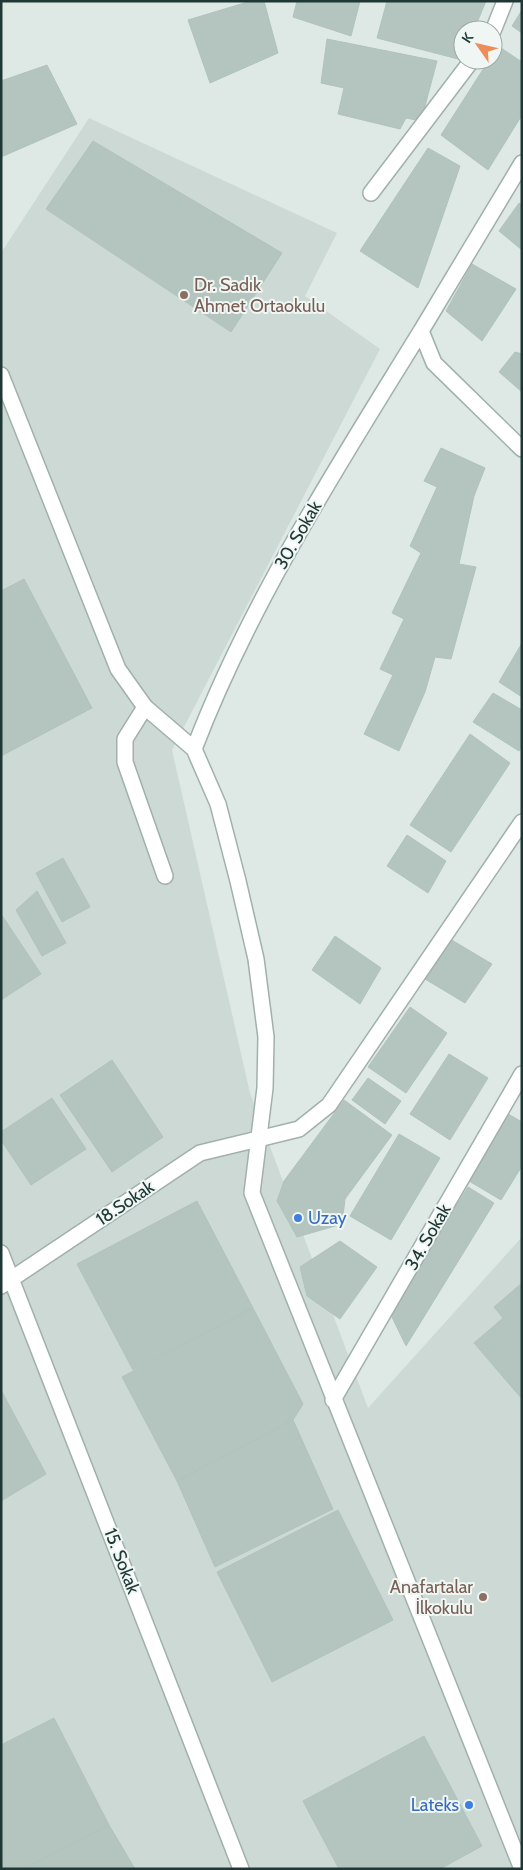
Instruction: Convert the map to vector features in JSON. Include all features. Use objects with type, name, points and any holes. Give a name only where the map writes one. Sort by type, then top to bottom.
[{"type":"street","points":[[497,20],[505,1]]},
{"type":"street","points":[[372,193],[464,70]]},
{"type":"street","name":"30. Sokak","points":[[194,749],[214,698],[292,541],[522,163]]},
{"type":"street","points":[[421,331],[434,363],[522,448]]},
{"type":"street","points":[[1,375],[118,669],[145,707],[194,749],[218,804],[256,960],[266,1037],[265,1088],[257,1139],[252,1192],[333,1400],[522,1868]]},
{"type":"street","points":[[145,707],[125,739],[125,762],[165,876]]},
{"type":"street","name":"18.Sokak","points":[[7,1282],[200,1153],[299,1129],[329,1105],[522,822]]},
{"type":"street","name":"34. Sokak","points":[[333,1400],[522,1074]]},
{"type":"street","name":"15. Sokak","points":[[1,1253],[7,1282],[241,1869]]},
{"type":"shaded area","points":[[89,118],[337,233],[305,296],[380,349],[172,750],[250,1093],[368,1408],[522,1237],[522,1869],[1,1869],[1,253]]},
{"type":"building","points":[[251,1],[264,1],[278,53],[210,83],[188,20]]},
{"type":"building","points":[[297,1],[360,1],[351,36],[293,17]]},
{"type":"building","points":[[387,1],[486,1],[478,20],[453,20],[453,58],[377,38]]},
{"type":"building","points":[[522,10],[522,33],[512,26]]},
{"type":"building","points":[[327,39],[437,61],[421,121],[406,118],[400,129],[338,114],[344,88],[321,83]]},
{"type":"building","points":[[503,49],[522,62],[522,115],[488,170],[441,135],[483,70],[503,70]]},
{"type":"building","points":[[47,65],[77,124],[1,157],[1,81]]},
{"type":"building","points":[[93,141],[282,253],[231,332],[46,209]]},
{"type":"building","points":[[428,148],[460,166],[418,288],[360,251]]},
{"type":"building","points":[[519,203],[522,205],[522,250],[499,231]]},
{"type":"building","points":[[472,264],[516,289],[482,341],[446,311]]},
{"type":"building","points":[[515,352],[522,354],[522,392],[499,372]]},
{"type":"building","points":[[441,448],[485,468],[474,496],[459,564],[476,567],[451,659],[435,657],[425,692],[399,751],[364,734],[393,675],[380,669],[404,619],[392,613],[421,553],[410,546],[437,487],[424,481]]},
{"type":"building","points":[[24,579],[92,708],[1,756],[1,591]]},
{"type":"building","points":[[522,643],[522,697],[499,682]]},
{"type":"building","points":[[493,693],[522,710],[522,747],[519,751],[473,722]]},
{"type":"building","points":[[470,734],[510,763],[451,852],[410,825]]},
{"type":"building","points":[[407,835],[446,861],[428,893],[387,866]]},
{"type":"building","points":[[63,858],[90,907],[62,922],[36,873]]},
{"type":"building","points":[[37,891],[66,943],[42,956],[16,910]]},
{"type":"building","points":[[1,914],[41,974],[1,1000]]},
{"type":"building","points":[[335,936],[381,968],[360,1004],[312,970]]},
{"type":"building","points":[[450,939],[492,964],[465,1003],[425,979]]},
{"type":"building","points":[[410,1007],[447,1033],[406,1093],[368,1067]]},
{"type":"building","points":[[449,1054],[488,1078],[450,1140],[410,1114]]},
{"type":"building","points":[[112,1060],[163,1137],[112,1172],[60,1095]]},
{"type":"building","points":[[368,1078],[401,1101],[385,1124],[352,1100]]},
{"type":"building","points":[[52,1098],[86,1149],[31,1185],[1,1140],[1,1132]]},
{"type":"building","points":[[344,1100],[392,1135],[345,1199],[342,1224],[297,1237],[277,1201],[284,1181]]},
{"type":"building","points":[[503,1111],[522,1122],[522,1166],[501,1200],[464,1178]]},
{"type":"building","points":[[399,1134],[440,1158],[391,1240],[350,1216]]},
{"type":"building","points":[[468,1187],[494,1203],[406,1346],[390,1313]]},
{"type":"building","points":[[197,1201],[253,1308],[133,1370],[77,1264]]},
{"type":"building","points":[[340,1241],[377,1267],[340,1319],[307,1296],[300,1267]]},
{"type":"building","points":[[522,1283],[522,1399],[474,1343],[503,1318],[494,1307]]},
{"type":"building","points":[[253,1308],[303,1404],[293,1420],[177,1481],[122,1377]]},
{"type":"building","points":[[1,1390],[46,1474],[1,1501]]},
{"type":"building","points":[[293,1420],[333,1509],[215,1567],[177,1481]]},
{"type":"building","points":[[338,1510],[393,1620],[272,1682],[217,1572]]},
{"type":"building","points":[[54,1718],[109,1825],[23,1869],[1,1869],[1,1745]]},
{"type":"building","points":[[424,1736],[482,1846],[440,1869],[339,1869],[303,1801]]},
{"type":"building","points":[[109,1825],[135,1869],[23,1869]]},
{"type":"place","name":"Dr. Sadık Ahmet Ortaokulu","points":[[184,295]]},
{"type":"place","name":"Uzay","points":[[298,1218]]},
{"type":"place","name":"Anafartalar İlkokulu","points":[[483,1597]]},
{"type":"place","name":"Lateks","points":[[469,1805]]}]
